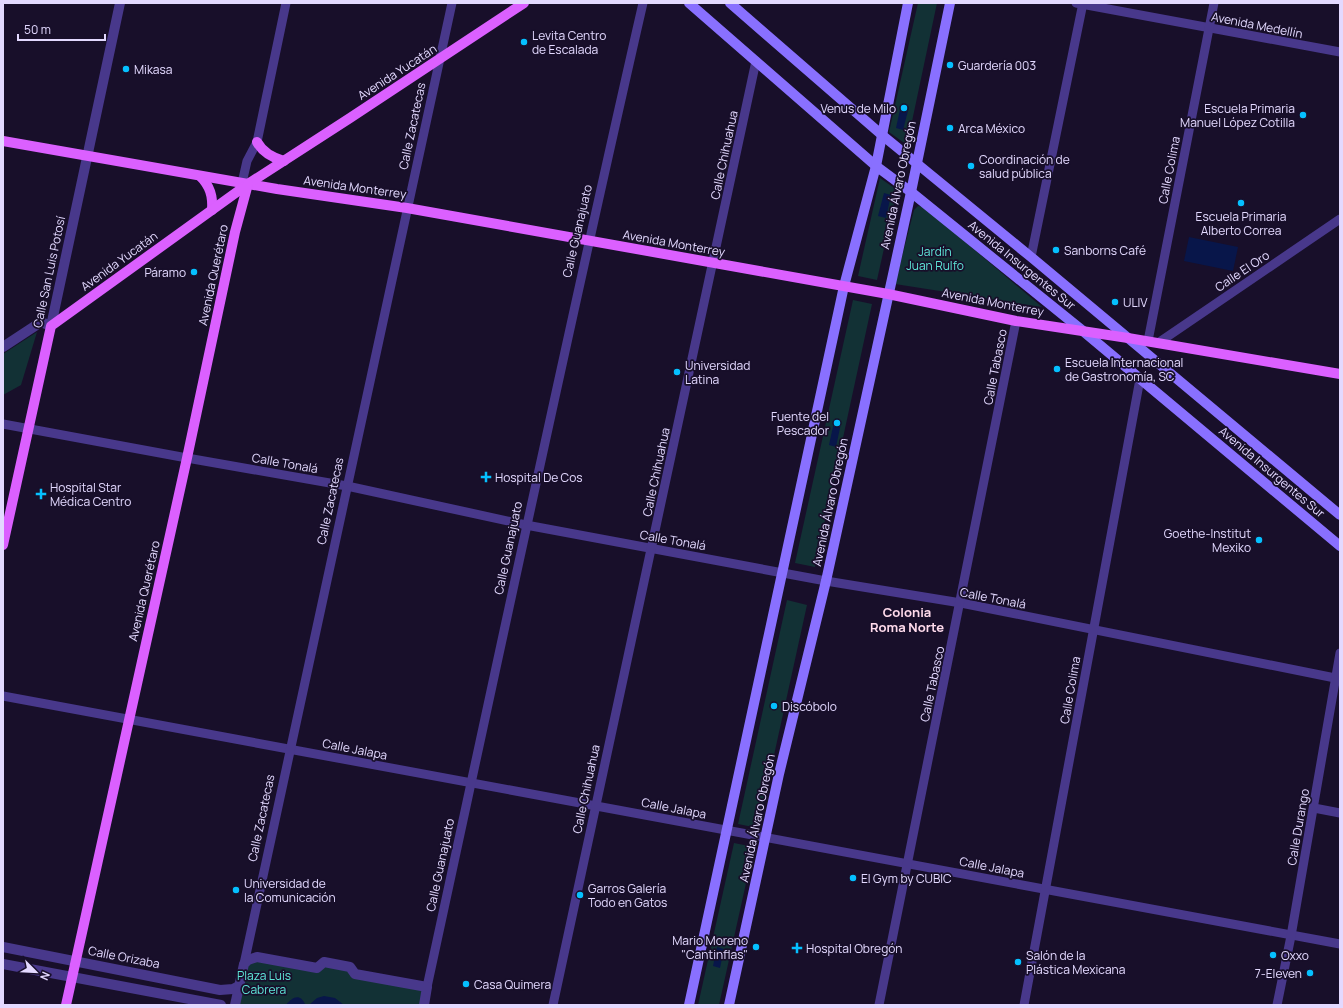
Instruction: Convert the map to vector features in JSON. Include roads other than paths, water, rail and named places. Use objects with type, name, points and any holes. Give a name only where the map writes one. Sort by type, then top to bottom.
[{"type":"main road","name":"Avenida Yucatán","points":[[51,326],[212,210],[245,183],[284,161],[524,3]]},
{"type":"main road","name":"Avenida Insurgentes Sur","points":[[689,3],[876,166],[911,192],[1082,331],[1340,546]]},
{"type":"main road","name":"Avenida Insurgentes Sur","points":[[730,3],[882,135],[917,162],[1340,515]]},
{"type":"main road","points":[[689,1005],[844,286],[876,166],[908,3]]},
{"type":"main road","name":"Avenida Álvaro Obregón","points":[[729,1005],[779,774],[826,581],[911,192],[950,3]]},
{"type":"main road","name":"Avenida Monterrey","points":[[3,141],[200,176],[407,208],[588,240],[888,294],[1016,321],[1153,342],[1340,374]]},
{"type":"main road","points":[[257,142],[268,155],[284,161]]},
{"type":"main road","points":[[200,176],[205,181],[212,194],[212,210]]},
{"type":"main road","name":"Avenida Querétaro","points":[[66,1005],[245,183]]},
{"type":"main road","name":"Calle San Luis Potosí","points":[[3,545],[51,326]]},
{"type":"street","name":"Calle San Luis Potosí","points":[[51,326],[120,3]]},
{"type":"street","name":"Avenida Querétaro","points":[[245,183],[247,161],[257,142],[286,3]]},
{"type":"street","name":"Calle Zacatecas","points":[[235,1005],[289,749],[452,3]]},
{"type":"street","name":"Calle Guanajuato","points":[[424,1005],[470,783],[588,240],[642,3]]},
{"type":"street","name":"Avenida Medellín","points":[[1081,3],[1340,52]]},
{"type":"street","points":[[1031,257],[1081,3]]},
{"type":"street","name":"Calle Colima","points":[[1153,342],[1214,3]]},
{"type":"street","name":"Calle Chihuahua","points":[[553,1005],[756,61]]},
{"type":"street","name":"Calle El Oro","points":[[1153,342],[1340,219]]},
{"type":"street","name":"Calle Tabasco","points":[[880,1005],[1016,321]]},
{"type":"street","points":[[3,347],[41,322],[51,326]]},
{"type":"street","name":"Calle Colima","points":[[1024,1005],[1140,379]]},
{"type":"street","name":"Calle Tonalá","points":[[3,424],[347,486],[526,525],[652,549],[826,581],[961,603],[1338,679]]},
{"type":"street","name":"Calle Durango","points":[[1277,1005],[1338,679],[1340,653]]},
{"type":"street","name":"Calle Jalapa","points":[[3,696],[1340,944]]},
{"type":"street","points":[[1314,808],[1340,813]]},
{"type":"street","name":"Calle Orizaba","points":[[3,947],[75,960],[220,990],[233,989],[239,986]]},
{"type":"street","points":[[244,964],[248,960],[257,957],[317,968],[324,962],[350,967],[355,974],[427,987]]},
{"type":"street","points":[[3,964],[221,1005]]},
{"type":"place","name":"Levita Centro de Escalada","points":[[524,42]]},
{"type":"place","name":"Guardería 003","points":[[950,65]]},
{"type":"place","name":"Mikasa","points":[[126,69]]},
{"type":"place","name":"Venus de Milo","points":[[904,108]]},
{"type":"place","name":"Escuela Primaria Manuel López Cotilla","points":[[1303,115]]},
{"type":"place","name":"Arca México","points":[[950,128]]},
{"type":"place","name":"Coordinación de salud pública","points":[[971,166]]},
{"type":"place","name":"Escuela Primaria Alberto Correa","points":[[1241,203]]},
{"type":"place","name":"Sanborns Café","points":[[1056,250]]},
{"type":"place","name":"Páramo","points":[[194,272]]},
{"type":"place","name":"ULIV","points":[[1115,302]]},
{"type":"place","name":"Escuela Internacional de Gastronomía, SC","points":[[1057,369]]},
{"type":"place","name":"Universidad Latina","points":[[677,372]]},
{"type":"place","name":"Fuente del Pescador","points":[[837,423]]},
{"type":"place","name":"Hospital De Cos","points":[[486,477]]},
{"type":"place","name":"Hospital Star Médica Centro","points":[[41,494]]},
{"type":"place","name":"Goethe-Institut Mexiko","points":[[1259,540]]},
{"type":"place","name":"Discóbolo","points":[[774,706]]},
{"type":"place","name":"El Gym by CUBIC","points":[[853,878]]},
{"type":"place","name":"Universidad de la Comunicación","points":[[236,890]]},
{"type":"place","name":"Garros Galería Todo en Gatos","points":[[580,895]]},
{"type":"place","name":"Mario Moreno \"Cantinflas\"","points":[[756,947]]},
{"type":"place","name":"Hospital Obregón","points":[[797,948]]},
{"type":"place","name":"Oxxo","points":[[1273,955]]},
{"type":"place","name":"Salón de la Plástica Mexicana","points":[[1018,962]]},
{"type":"place","name":"7-Eleven","points":[[1310,973]]},
{"type":"place","name":"Casa Quimera","points":[[466,984]]},
{"type":"district","name":"Colonia Roma Norte","points":[[907,620]]},
{"type":"park label","name":"Jardín Juan Rulfo","points":[[935,258]]},
{"type":"park label","name":"Plaza Luis Cabrera","points":[[264,982]]}]
